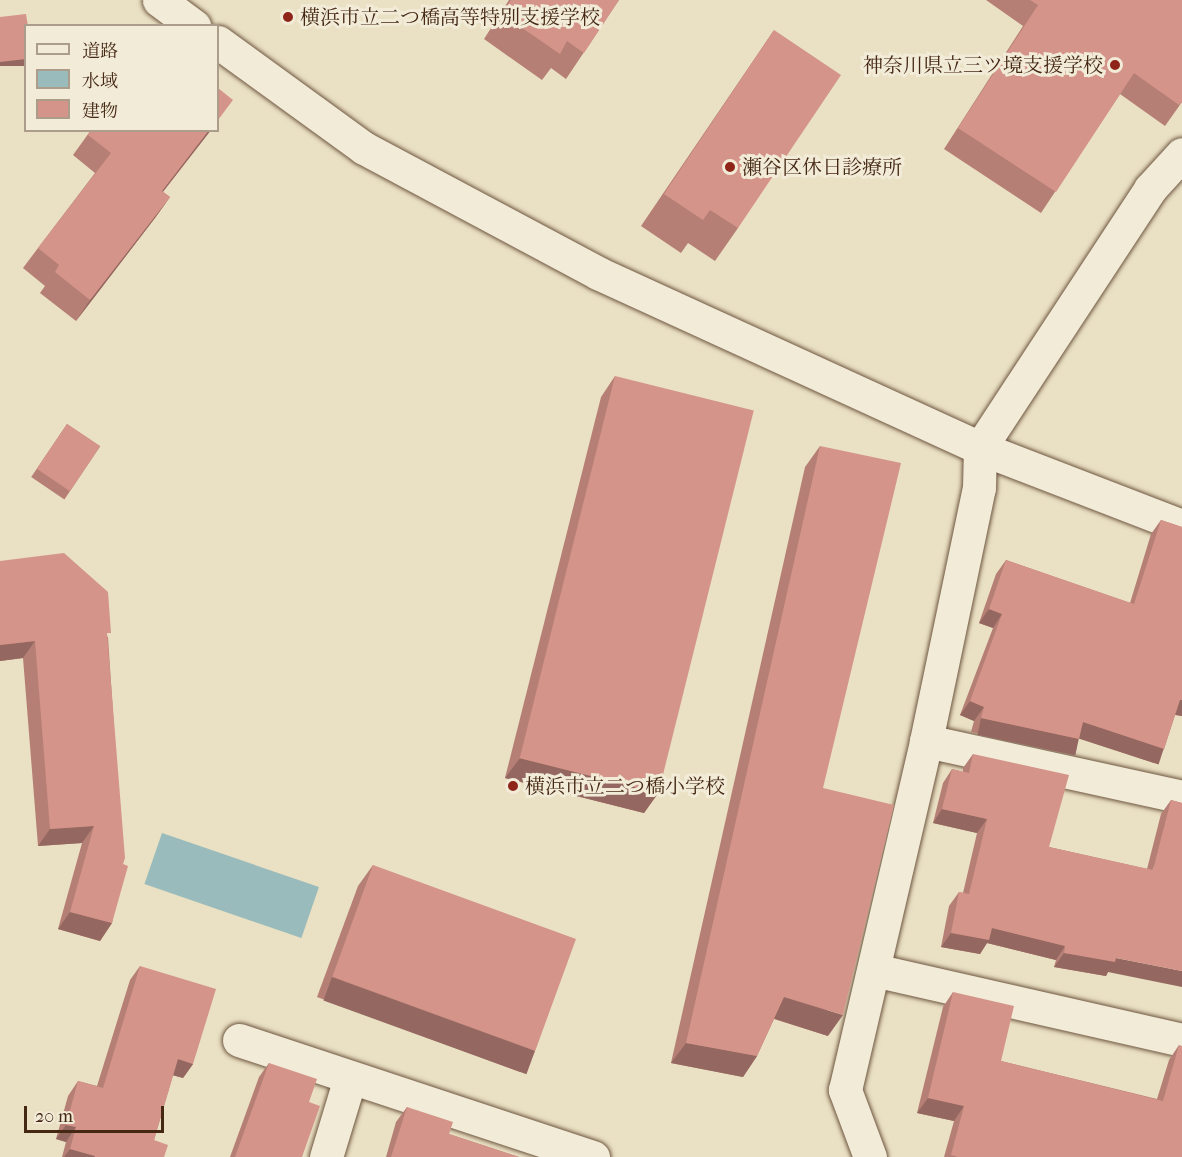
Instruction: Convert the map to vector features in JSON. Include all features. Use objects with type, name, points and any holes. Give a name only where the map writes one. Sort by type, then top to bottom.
[{"type":"street","points":[[159,0],[191,24]]},
{"type":"street","points":[[219,43],[364,148],[598,273],[980,448],[1182,526]]},
{"type":"street","points":[[870,1157],[845,1090],[926,741],[979,488],[980,448],[1150,189],[1182,154]]},
{"type":"street","points":[[926,741],[1182,797]]},
{"type":"street","points":[[874,970],[1182,1040]]},
{"type":"street","points":[[239,1040],[583,1155]]},
{"type":"street","points":[[326,1157],[350,1078]]},
{"type":"water","points":[[162,833],[319,887],[301,938],[144,884]]},
{"type":"building","points":[[511,0],[619,0],[584,53],[567,41],[560,54],[502,14]]},
{"type":"building","points":[[1030,0],[1182,0],[1182,102],[1179,105],[1134,73],[1056,192],[958,128],[1038,5]]},
{"type":"building","points":[[26,14],[28,24],[24,24],[24,59],[0,62],[0,17]]},
{"type":"building","name":"瀬谷区休日診療所","points":[[774,30],[841,75],[738,228],[710,210],[703,220],[664,194]]},
{"type":"building","points":[[219,89],[233,100],[219,119]]},
{"type":"building","points":[[90,132],[207,132],[162,191],[170,197],[90,300],[55,272],[59,265],[38,248],[111,153],[88,135]]},
{"type":"building","points":[[615,376],[754,411],[658,793],[520,758]]},
{"type":"building","points":[[67,424],[100,446],[70,491],[37,469]]},
{"type":"building","points":[[820,446],[901,463],[823,788],[894,805],[843,1015],[784,997],[757,1056],[686,1043]]},
{"type":"building","points":[[1161,520],[1182,527],[1182,700],[1180,700],[1164,749],[1083,722],[1079,739],[981,718],[984,707],[970,701],[1002,614],[989,609],[1006,560],[1134,604]]},
{"type":"building","points":[[64,553],[108,592],[111,633],[107,633],[125,858],[123,864],[128,866],[112,923],[70,912],[94,826],[50,829],[35,641],[0,645],[0,561]]},
{"type":"building","points":[[973,754],[1069,775],[1049,847],[1153,870],[1171,800],[1182,803],[1182,971],[1116,958],[1115,962],[1064,953],[1065,946],[992,928],[989,940],[951,933],[959,892],[969,894],[987,819],[942,809],[952,769],[969,773]]},
{"type":"building","points":[[373,865],[576,939],[535,1051],[332,977]]},
{"type":"building","points":[[140,966],[216,989],[193,1064],[178,1059],[154,1140],[168,1145],[164,1157],[95,1157],[70,1149],[76,1127],[66,1125],[78,1081],[103,1088]]},
{"type":"building","points":[[953,992],[1014,1006],[1001,1061],[1163,1101],[1179,1045],[1182,1046],[1182,1157],[958,1157],[951,1155],[964,1106],[928,1098]]},
{"type":"building","points":[[269,1063],[317,1079],[309,1102],[320,1106],[302,1157],[235,1157]]},
{"type":"building","points":[[407,1107],[453,1122],[449,1134],[519,1157],[391,1157]]},
{"type":"place","name":"横浜市立二つ橋高等特別支援学校","points":[[288,17]]},
{"type":"place","name":"神奈川県立三ツ境支援学校","points":[[1115,65]]},
{"type":"place","name":"瀬谷区休日診療所","points":[[730,167]]},
{"type":"place","name":"横浜市立二つ橋小学校","points":[[513,786]]}]
